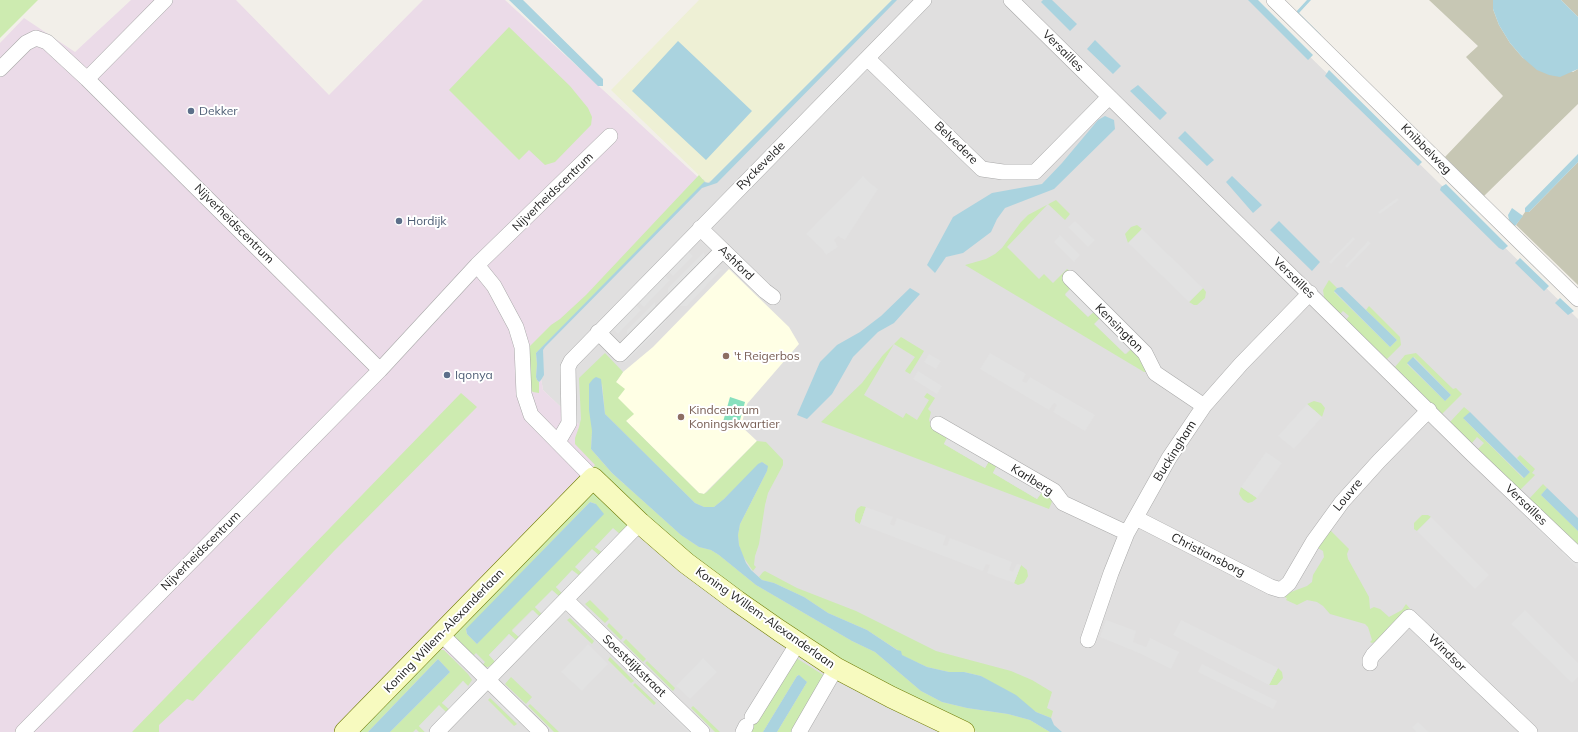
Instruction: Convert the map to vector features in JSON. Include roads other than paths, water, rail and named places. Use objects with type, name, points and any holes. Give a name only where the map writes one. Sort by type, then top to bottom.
[{"type":"street","points":[[87,79],[165,0]]},
{"type":"street","name":"Ryckevelde","points":[[558,442],[569,423],[568,367],[570,361],[868,59],[924,0]]},
{"type":"street","name":"Versailles","points":[[1011,0],[1578,555]]},
{"type":"street","name":"Knibbelweg","points":[[1274,0],[1578,299]]},
{"type":"street","name":"Nijverheidscentrum","points":[[0,69],[26,43],[36,38],[47,42],[87,79],[380,370]]},
{"type":"street","name":"Belvedere","points":[[868,59],[982,168],[1003,172],[1035,172],[1109,97]]},
{"type":"street","name":"Nijverheidscentrum","points":[[23,732],[380,370],[477,265],[610,136]]},
{"type":"street","name":"Ashford","points":[[700,228],[773,297]]},
{"type":"street","points":[[598,332],[620,354],[723,250]]},
{"type":"street","name":"Koning Willem-Alexanderlaan","points":[[477,265],[494,286],[516,327],[522,347],[524,394],[531,415],[593,478],[640,523],[686,563],[737,601],[798,643],[836,668],[891,698],[964,732]]},
{"type":"street","name":"Kensington","points":[[1070,278],[1145,353],[1155,373],[1204,406]]},
{"type":"street","name":"Buckingham","points":[[1088,640],[1111,573],[1127,533],[1169,458],[1204,406],[1241,364],[1310,293]]},
{"type":"street","name":"Louvre","points":[[1281,590],[1289,583],[1313,542],[1342,502],[1379,461],[1429,410]]},
{"type":"street","name":"Karlberg","points":[[938,424],[1054,491],[1063,503],[1127,533]]},
{"type":"street","name":"Koning Willem-Alexanderlaan","points":[[345,732],[593,478]]},
{"type":"street","name":"Christiansborg","points":[[1136,518],[1271,587],[1281,590]]},
{"type":"street","points":[[437,732],[640,523]]},
{"type":"street","name":"Soestdijkstraat","points":[[566,600],[702,732]]},
{"type":"street","name":"Windsor","points":[[1370,663],[1373,654],[1409,617],[1530,732]]},
{"type":"street","points":[[442,634],[541,732]]},
{"type":"street","points":[[747,725],[798,643]]},
{"type":"street","points":[[799,732],[836,668]]},
{"type":"water","points":[[509,0],[523,0],[603,79],[603,86],[598,86]]},
{"type":"water","points":[[892,0],[897,0],[717,183],[702,188],[545,347],[543,350],[544,375],[539,382],[536,377],[536,353],[704,182],[709,183]]},
{"type":"water","points":[[1043,0],[1052,0],[1077,24],[1070,31],[1041,2]]},
{"type":"water","points":[[1248,0],[1258,0],[1313,55],[1308,60]]},
{"type":"water","points":[[1307,0],[1311,0],[1299,13],[1321,35],[1318,35],[1295,13]]},
{"type":"water","points":[[1493,0],[1561,0],[1578,17],[1578,69],[1560,77],[1549,75],[1537,70],[1523,58],[1510,43],[1499,25],[1493,9]]},
{"type":"water","points":[[1095,40],[1121,66],[1113,74],[1087,49]]},
{"type":"water","points":[[678,41],[752,111],[706,160],[632,91]]},
{"type":"water","points":[[1329,70],[1422,162],[1418,166],[1325,76]]},
{"type":"water","points":[[1138,85],[1167,113],[1160,120],[1130,91]]},
{"type":"water","points":[[1105,116],[1114,120],[1115,129],[1054,189],[1005,208],[997,219],[991,232],[963,253],[946,257],[935,273],[927,265],[953,217],[992,193],[1042,184],[1062,163],[1098,120]]},
{"type":"water","points":[[1185,131],[1214,160],[1207,166],[1178,138]]},
{"type":"water","points":[[1578,154],[1578,162],[1529,212],[1525,212],[1525,208]]},
{"type":"water","points":[[1232,176],[1262,205],[1253,213],[1226,182]]},
{"type":"water","points":[[1446,184],[1508,246],[1503,250],[1499,248],[1440,190],[1441,187]]},
{"type":"water","points":[[1512,208],[1523,216],[1515,226],[1509,220],[1508,215]]},
{"type":"water","points":[[1279,221],[1320,262],[1312,271],[1270,230]]},
{"type":"water","points":[[1520,258],[1549,286],[1544,291],[1515,263]]},
{"type":"water","points":[[1342,287],[1397,340],[1390,347],[1334,291],[1337,288]]},
{"type":"water","points":[[910,288],[920,294],[894,323],[878,332],[853,357],[832,394],[807,419],[797,415],[820,362],[837,345],[860,332],[881,316]]},
{"type":"water","points":[[1560,298],[1574,311],[1568,315],[1555,303]]},
{"type":"water","points":[[1413,357],[1451,395],[1445,401],[1407,363]]},
{"type":"water","points":[[596,377],[601,379],[605,414],[695,503],[704,507],[714,507],[724,499],[758,464],[762,462],[768,466],[767,471],[740,524],[738,535],[739,545],[746,563],[762,580],[774,583],[804,597],[828,613],[867,630],[897,650],[901,651],[902,655],[927,667],[949,672],[964,672],[981,676],[1016,695],[1036,712],[1051,718],[1054,725],[1062,732],[1050,732],[1030,720],[1008,714],[967,708],[942,702],[921,691],[875,652],[852,641],[756,585],[719,555],[711,550],[699,547],[681,535],[612,473],[591,449],[592,431],[589,410],[589,384]]},
{"type":"water","points":[[1470,412],[1530,472],[1524,478],[1463,418]]},
{"type":"water","points":[[1547,488],[1578,518],[1578,531],[1541,495]]},
{"type":"water","points":[[590,502],[596,504],[604,514],[477,644],[467,634],[466,629]]},
{"type":"water","points":[[438,659],[450,672],[390,732],[368,732]]},
{"type":"water","points":[[799,675],[807,682],[777,732],[763,732],[797,676]]},
{"type":"place","name":"Dekker","points":[[191,111]]},
{"type":"place","name":"Hordijk","points":[[399,221]]},
{"type":"place","name":"'t Reigerbos","points":[[726,356]]},
{"type":"place","name":"Iqonya","points":[[447,375]]},
{"type":"place","name":"Kindcentrum Koningskwartier","points":[[681,417]]}]
